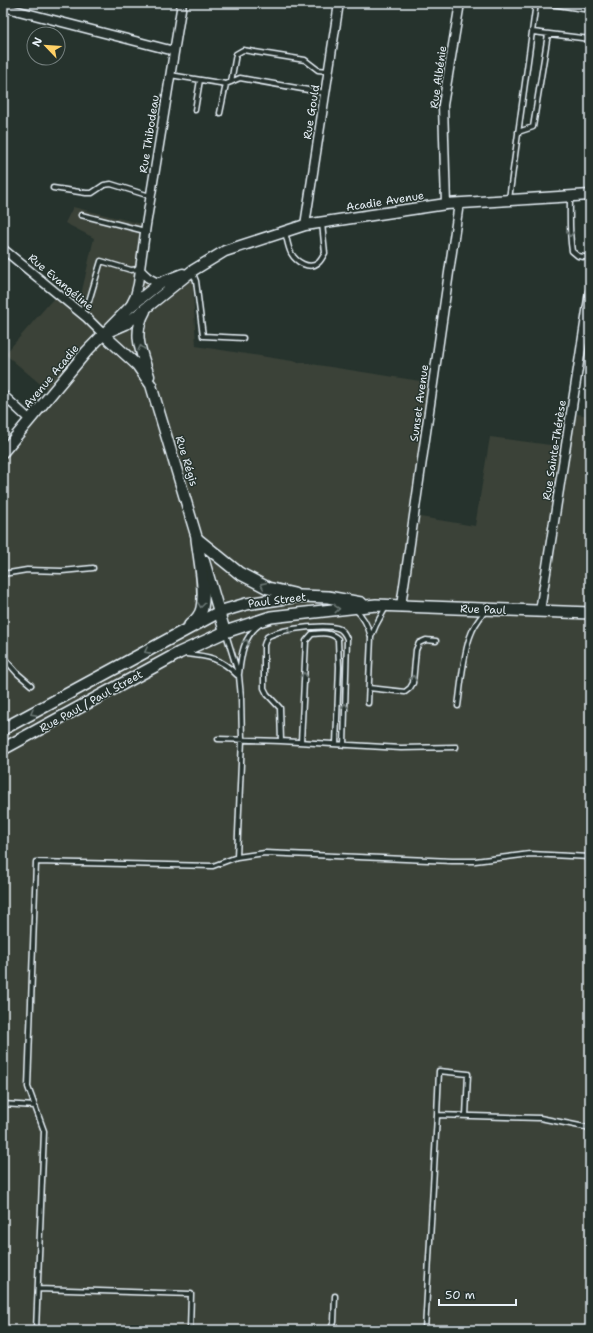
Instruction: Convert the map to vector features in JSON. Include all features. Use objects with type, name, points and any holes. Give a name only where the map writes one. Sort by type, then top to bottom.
[{"type":"main road","points":[[197,538],[239,573],[268,588],[300,596]]},
{"type":"main road","points":[[181,632],[194,622],[202,609],[202,582],[197,538]]},
{"type":"main road","name":"Paul Street","points":[[3,729],[219,612],[246,604],[300,596],[328,597],[381,605]]},
{"type":"main road","name":"Rue Paul","points":[[381,605],[590,613]]},
{"type":"main road","name":"Paul Street","points":[[179,653],[225,632],[270,617],[381,605]]},
{"type":"main road","name":"Rue Paul / Paul Street","points":[[3,749],[179,653]]},
{"type":"street","name":"Rue Thibodeau","points":[[130,307],[138,284],[150,196],[182,3]]},
{"type":"street","name":"Rue Gould","points":[[305,225],[339,3]]},
{"type":"street","name":"Rue Albénie","points":[[446,204],[443,105],[460,3]]},
{"type":"street","points":[[3,7],[174,51]]},
{"type":"street","name":"Acadie Avenue","points":[[103,334],[126,324],[192,271],[226,251],[305,225],[446,204],[590,195]]},
{"type":"street","name":"Sunset Avenue","points":[[401,606],[459,203]]},
{"type":"street","name":"Rue Evangéline","points":[[3,249],[80,312],[103,334]]},
{"type":"street","points":[[139,269],[147,278],[154,282],[160,283]]},
{"type":"street","name":"Acadie Avenue","points":[[103,334],[130,307],[160,283],[192,271]]},
{"type":"street","name":"Rue Sainte-Thérèse","points":[[540,611],[590,292]]},
{"type":"street","points":[[147,308],[140,321],[138,337],[151,385]]},
{"type":"street","name":"Rue Régis","points":[[103,334],[137,365],[151,385],[225,632]]},
{"type":"street","name":"Avenue Acadie","points":[[3,452],[87,351],[103,334]]},
{"type":"street","points":[[3,395],[30,420]]},
{"type":"lane","points":[[509,200],[536,3]]},
{"type":"lane","points":[[545,3],[590,10]]},
{"type":"lane","points":[[533,32],[590,39]]},
{"type":"lane","points":[[518,132],[533,127],[548,34]]},
{"type":"lane","points":[[231,82],[236,54],[243,50],[304,60],[318,70],[328,71]]},
{"type":"lane","points":[[170,75],[226,84],[240,78],[325,93]]},
{"type":"lane","points":[[195,110],[200,80]]},
{"type":"lane","points":[[220,113],[226,84]]},
{"type":"lane","points":[[53,188],[86,194],[92,193],[104,185],[111,184],[150,196]]},
{"type":"lane","points":[[570,196],[570,241],[572,251],[578,256],[590,258]]},
{"type":"lane","points":[[81,215],[145,231]]},
{"type":"lane","points":[[285,232],[291,253],[296,260],[303,265],[310,266],[317,263],[325,253],[322,222]]},
{"type":"lane","points":[[80,312],[89,301],[102,260],[131,270],[139,269]]},
{"type":"lane","points":[[192,271],[196,281],[203,336],[243,338]]},
{"type":"lane","points":[[3,574],[27,570],[62,572],[93,568]]},
{"type":"lane","points":[[371,638],[381,605]]},
{"type":"lane","points":[[354,608],[362,615],[368,625],[371,638],[368,703]]},
{"type":"lane","points":[[458,706],[470,636],[476,623],[486,609]]},
{"type":"lane","points":[[237,857],[242,739],[239,676],[242,648],[249,635],[257,626],[270,617]]},
{"type":"lane","points":[[281,741],[280,708],[267,694],[264,688],[264,645],[267,636],[293,629],[314,627],[338,628],[345,633],[347,639],[344,744]]},
{"type":"lane","points":[[225,632],[239,676]]},
{"type":"lane","points":[[301,742],[306,641],[312,634],[321,633],[334,635],[338,639],[339,667],[336,744]]},
{"type":"lane","points":[[368,688],[405,692],[413,683],[416,650],[419,643],[426,640],[436,641]]},
{"type":"lane","points":[[179,653],[207,656],[229,667],[239,676]]},
{"type":"lane","points":[[3,657],[17,673],[31,685]]},
{"type":"lane","points":[[218,739],[401,748],[456,747]]},
{"type":"lane","points":[[36,1330],[44,1130],[28,1087],[36,862],[213,866],[237,857],[265,853],[452,861],[530,854],[590,857]]},
{"type":"lane","points":[[425,1330],[438,1115],[439,1071],[468,1074],[466,1116]]},
{"type":"lane","points":[[3,1104],[35,1106]]},
{"type":"lane","points":[[438,1115],[540,1118],[590,1128]]},
{"type":"lane","points":[[38,1289],[191,1294],[190,1330]]},
{"type":"lane","points":[[330,1330],[334,1322],[335,1296]]},
{"type":"shaded area","points":[[73,207],[146,225],[139,269],[153,282],[192,271],[196,346],[433,383],[414,516],[475,526],[490,437],[566,447],[571,413],[590,416],[590,1330],[3,1330],[3,452],[52,394],[5,354],[60,291],[74,303],[81,295],[94,238],[65,223]]}]
